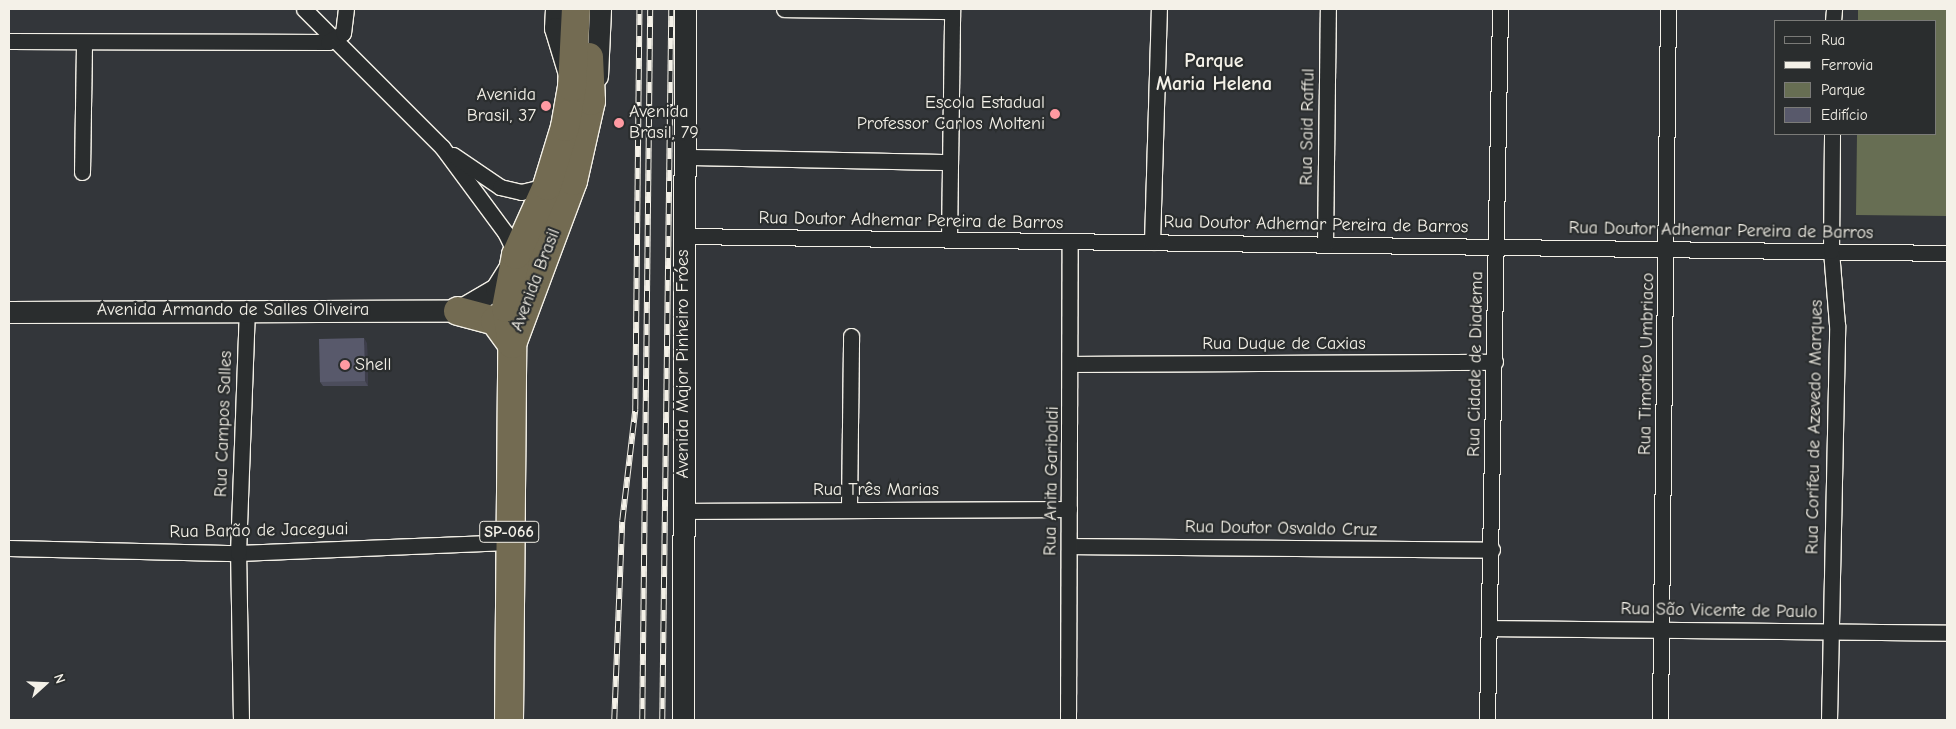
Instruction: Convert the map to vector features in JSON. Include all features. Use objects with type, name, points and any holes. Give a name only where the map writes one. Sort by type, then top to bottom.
[{"type":"highway","name":"Avenida Brasil","points":[[512,344],[519,304],[516,255],[547,186],[582,94],[576,9]]},
{"type":"highway","name":"Avenida Brasil","points":[[519,304],[573,181],[582,94],[586,9]]},
{"type":"highway","points":[[458,311],[495,321],[512,344]]},
{"type":"highway","name":"SP-066","points":[[510,720],[509,542],[512,344]]},
{"type":"main road","name":"Avenida Brasil","points":[[556,9],[555,28],[582,94]]},
{"type":"main road","name":"Avenida Brasil","points":[[582,94],[600,9]]},
{"type":"main road","name":"Avenida Major Pinheiro Fróes","points":[[683,720],[682,511],[686,157],[685,9]]},
{"type":"main road","points":[[458,311],[496,289],[516,255]]},
{"type":"main road","name":"Avenida Armando de Salles Oliveira","points":[[9,312],[458,311],[519,304]]},
{"type":"street","points":[[304,9],[442,147],[506,232],[516,255]]},
{"type":"street","points":[[9,41],[336,40],[342,33],[346,9]]},
{"type":"street","points":[[784,9],[952,10],[948,162],[949,238]]},
{"type":"street","points":[[1152,242],[1159,9]]},
{"type":"street","name":"Rua Said Rafful","points":[[1325,246],[1328,9]]},
{"type":"street","name":"Rua Cidade de Diadema","points":[[1487,720],[1492,550],[1500,9]]},
{"type":"street","name":"Rua Timotieo Umbriaco","points":[[1660,720],[1667,250],[1668,9]]},
{"type":"street","points":[[82,172],[84,42]]},
{"type":"street","name":"Rua Corifeu de Azevedo Marques","points":[[1829,720],[1837,325],[1831,251],[1832,135]]},
{"type":"street","points":[[442,147],[500,187],[521,192],[547,186]]},
{"type":"street","points":[[686,157],[948,162]]},
{"type":"street","name":"Rua Doutor Adhemar Pereira de Barros","points":[[684,236],[949,238],[1325,246],[1496,246],[1947,253]]},
{"type":"street","name":"Rua Anita Garibaldi","points":[[1068,720],[1069,510],[1073,364],[1070,242]]},
{"type":"street","name":"Rua Campos Salles","points":[[241,720],[238,553],[247,310]]},
{"type":"street","points":[[849,508],[851,336]]},
{"type":"street","name":"Rua Duque de Caxias","points":[[1073,364],[1495,362]]},
{"type":"street","name":"Rua Três Marias","points":[[682,511],[849,508],[1069,510]]},
{"type":"street","name":"Rua Barão de Jaceguai","points":[[9,548],[238,553],[509,542]]},
{"type":"street","name":"Rua Doutor Osvaldo Cruz","points":[[1070,546],[1492,550]]},
{"type":"street","name":"Rua São Vicente de Paulo","points":[[1490,628],[1662,628],[1947,633]]},
{"type":"green space","points":[[1858,9],[1947,9],[1947,216],[1856,215],[1857,135],[1936,135],[1936,20],[1858,20]]},
{"type":"building","name":"Shell","points":[[364,338],[365,381],[320,382],[319,339]]},
{"type":"railway","points":[[614,720],[622,521],[635,410],[639,9]]},
{"type":"railway","points":[[642,720],[650,9]]},
{"type":"railway","points":[[662,720],[671,9]]},
{"type":"place","name":"Avenida Brasil, 37","points":[[546,106]]},
{"type":"place","name":"Escola Estadual Professor Carlos Molteni","points":[[1055,114]]},
{"type":"place","name":"Avenida Brasil, 79","points":[[619,123]]},
{"type":"place","name":"Shell","points":[[345,365]]},
{"type":"district","name":"Parque Maria Helena","points":[[1214,72]]}]
